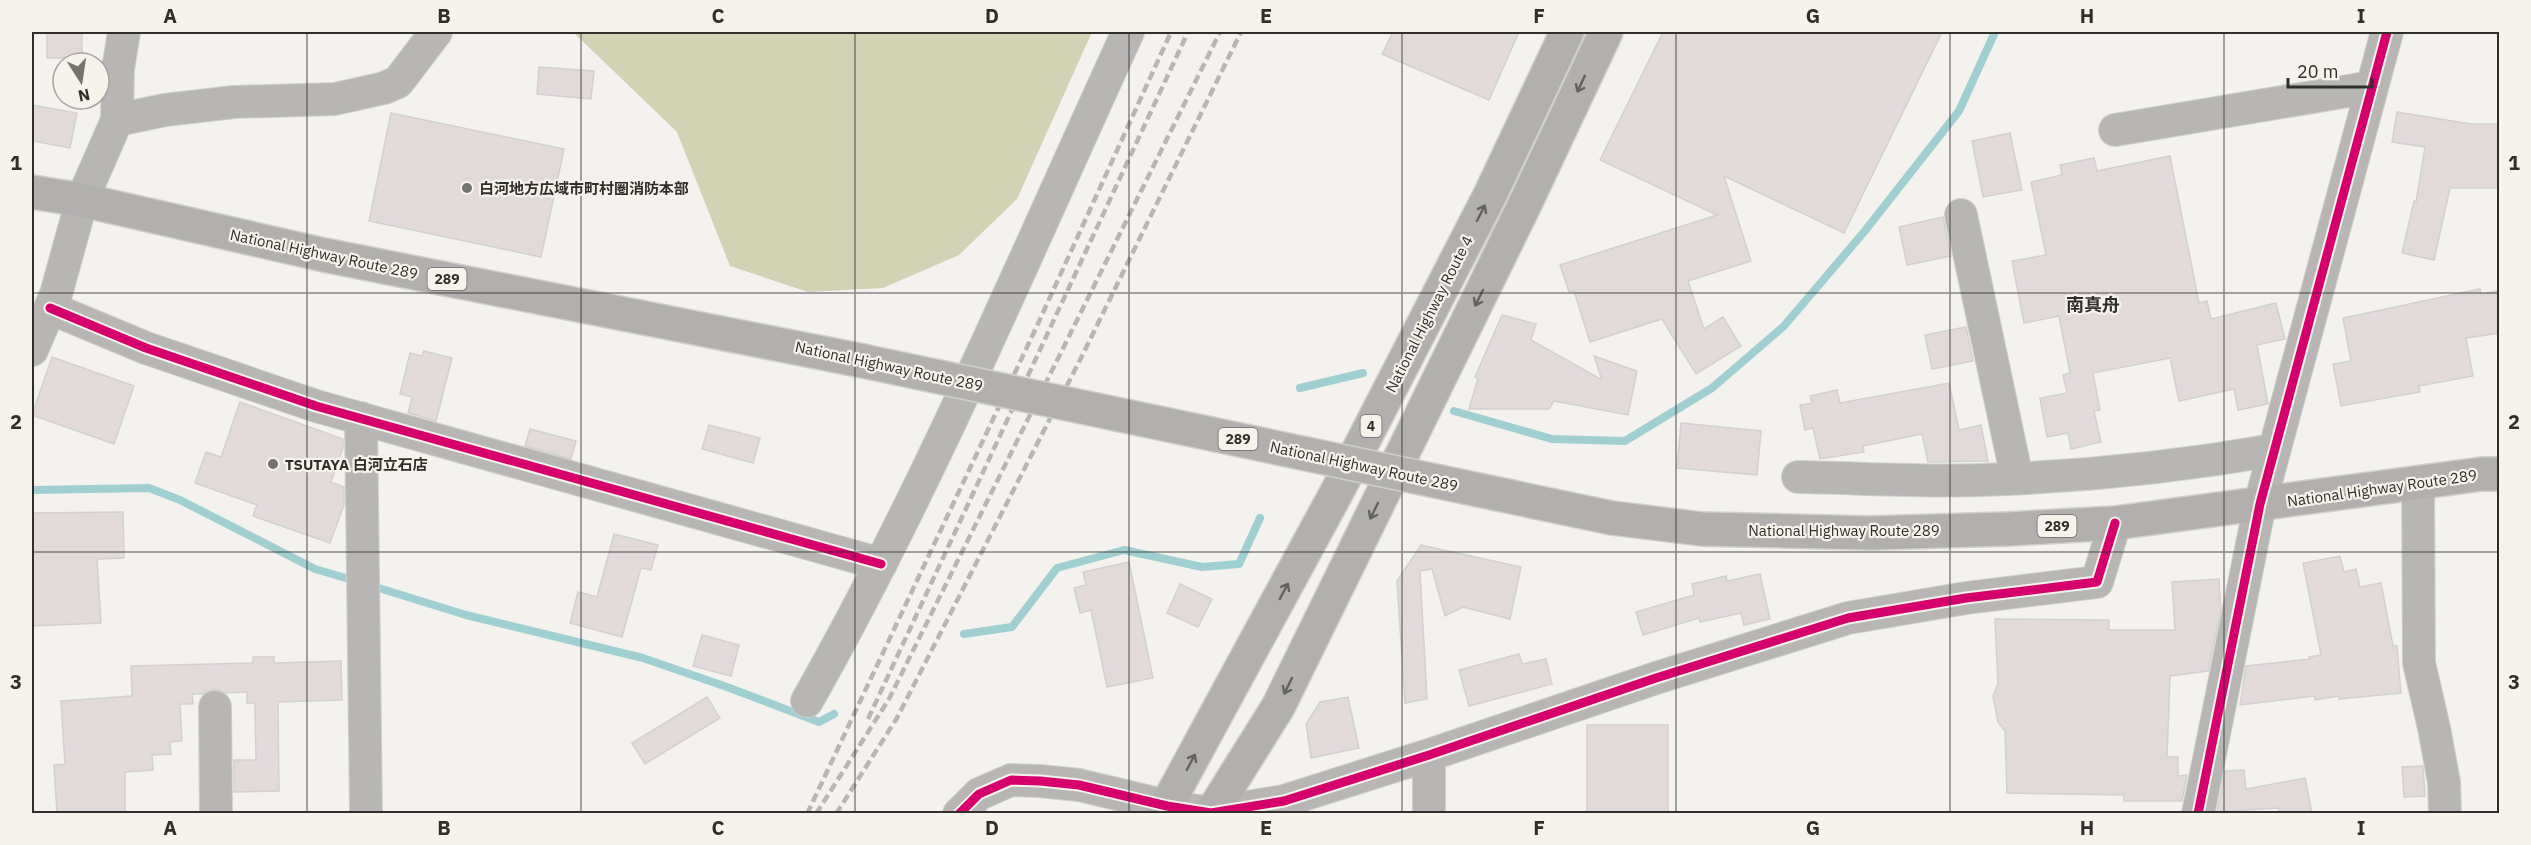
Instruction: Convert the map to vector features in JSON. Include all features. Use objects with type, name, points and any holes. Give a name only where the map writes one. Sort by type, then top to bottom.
[{"type":"highway","name":"National Highway Route 4","points":[[1165,810],[1339,488],[1490,195],[1567,32]]},
{"type":"highway","points":[[1211,813],[1278,707],[1520,215],[1606,32]]},
{"type":"highway","name":"National Highway Route 289","points":[[32,192],[82,200],[324,255],[863,361],[1612,518],[1702,529],[1870,533],[2115,523],[2499,474]]},
{"type":"street","points":[[32,351],[56,294],[82,200],[117,120],[118,69],[124,32]]},
{"type":"street","points":[[117,120],[165,110],[234,102],[335,99],[384,88],[398,82],[436,32]]},
{"type":"street","points":[[807,701],[849,627],[941,440],[1128,32]]},
{"type":"street","points":[[2198,813],[2260,504],[2387,32]]},
{"type":"street","points":[[2115,130],[2372,87]]},
{"type":"street","points":[[1961,215],[2017,478]]},
{"type":"street","points":[[50,308],[146,348],[316,406],[881,564]]},
{"type":"street","points":[[361,418],[366,813]]},
{"type":"street","points":[[1798,477],[1979,480],[2017,478],[2102,473],[2221,459],[2274,450]]},
{"type":"street","points":[[2418,483],[2419,663],[2440,760],[2445,813]]},
{"type":"street","points":[[959,813],[980,794],[1011,780],[1040,780],[1079,785],[1165,810],[1211,813],[1284,801],[1429,755],[1656,678],[1848,618],[1966,598],[2097,582],[2115,523]]},
{"type":"street","points":[[214,707],[216,813]]},
{"type":"street","points":[[1429,755],[1429,813]]},
{"type":"green space","points":[[573,32],[1092,32],[1017,199],[959,255],[883,288],[808,292],[730,266],[677,132]]},
{"type":"building","points":[[47,32],[82,32],[82,51],[51,51],[51,58],[47,58]]},
{"type":"building","points":[[1393,32],[1519,32],[1489,100],[1382,54]]},
{"type":"building","points":[[1663,32],[1942,32],[1844,233],[1724,176],[1751,261],[1688,281],[1704,329],[1723,317],[1741,346],[1696,374],[1662,319],[1590,342],[1574,291],[1569,292],[1560,265],[1717,215],[1600,160]]},
{"type":"building","points":[[539,67],[594,71],[591,99],[537,94]]},
{"type":"building","points":[[32,105],[51,108],[51,111],[77,113],[70,148],[32,141]]},
{"type":"building","points":[[2397,112],[2471,124],[2499,124],[2499,188],[2450,188],[2434,260],[2402,253],[2414,201],[2416,202],[2425,147],[2392,142]]},
{"type":"building","points":[[391,113],[564,149],[541,257],[369,221]]},
{"type":"building","points":[[2010,133],[2022,190],[1983,197],[1972,141]]},
{"type":"building","points":[[2170,156],[2199,303],[2207,301],[2211,319],[2276,303],[2285,339],[2257,345],[2268,404],[2238,410],[2234,389],[2179,401],[2170,358],[2093,373],[2100,410],[2094,411],[2101,442],[2071,449],[2068,433],[2047,437],[2040,398],[2067,393],[2063,375],[2070,373],[2059,316],[2024,323],[2012,261],[2046,255],[2031,182],[2062,175],[2060,165],[2094,158],[2097,171]]},
{"type":"building","points":[[1943,217],[1951,256],[1907,265],[1899,227]]},
{"type":"building","points":[[2480,289],[2481,294],[2499,291],[2499,333],[2466,338],[2473,376],[2419,386],[2420,392],[2341,406],[2333,364],[2351,361],[2343,318]]},
{"type":"building","points":[[1502,315],[1536,324],[1531,340],[1602,380],[1594,356],[1637,371],[1628,415],[1554,401],[1549,409],[1469,409],[1478,378],[1475,377]]},
{"type":"building","points":[[1966,327],[1973,361],[1932,369],[1925,335]]},
{"type":"building","points":[[424,351],[452,358],[436,421],[408,413],[412,397],[400,394],[410,353],[422,356]]},
{"type":"building","points":[[52,357],[134,386],[114,444],[32,415]]},
{"type":"building","points":[[1949,383],[1959,430],[1981,425],[1988,461],[1928,462],[1922,434],[1863,446],[1864,452],[1820,459],[1813,428],[1805,430],[1800,405],[1812,403],[1810,396],[1837,390],[1840,403]]},
{"type":"building","points":[[240,402],[343,439],[343,448],[331,482],[344,487],[344,505],[330,543],[253,516],[257,505],[195,483],[206,452],[221,457]]},
{"type":"building","points":[[1681,423],[1761,431],[1757,475],[1677,468]]},
{"type":"building","points":[[709,425],[760,438],[753,463],[702,449]]},
{"type":"building","points":[[530,429],[576,441],[571,459],[525,446]]},
{"type":"building","points":[[123,512],[124,558],[97,559],[101,623],[32,626],[32,513]]},
{"type":"building","points":[[614,534],[658,545],[651,570],[641,568],[622,637],[570,623],[578,592],[597,597]]},
{"type":"building","points":[[1421,545],[1521,567],[1510,619],[1463,607],[1445,616],[1432,569],[1420,571],[1427,699],[1405,703],[1397,581]]},
{"type":"building","points":[[2340,556],[2344,572],[2356,569],[2360,587],[2381,583],[2393,646],[2397,646],[2401,693],[2339,699],[2339,696],[2315,700],[2314,696],[2240,705],[2246,666],[2310,659],[2309,657],[2321,655],[2303,563]]},
{"type":"building","points":[[1129,562],[1153,678],[1107,687],[1091,610],[1080,613],[1074,588],[1086,585],[1083,572]]},
{"type":"building","points":[[1760,574],[1770,619],[1744,625],[1741,613],[1700,622],[1699,618],[1643,635],[1636,612],[1694,595],[1692,584],[1726,576],[1727,581]]},
{"type":"building","points":[[2219,579],[2221,609],[2208,671],[2170,676],[2167,757],[2178,757],[2178,776],[2187,775],[2182,801],[2124,801],[2124,795],[2007,793],[2005,731],[1998,722],[1993,696],[1998,683],[1995,619],[2109,620],[2109,630],[2175,630],[2172,582]]},
{"type":"building","points":[[1180,584],[1212,599],[1198,627],[1167,613]]},
{"type":"building","points":[[702,635],[739,645],[731,676],[693,666]]},
{"type":"building","points":[[1519,654],[1522,664],[1546,659],[1552,684],[1469,706],[1459,670]]},
{"type":"building","points":[[253,657],[274,657],[274,663],[341,661],[342,700],[278,702],[279,791],[234,792],[234,760],[256,760],[255,703],[247,703],[247,692],[226,693],[214,689],[203,694],[192,694],[193,704],[180,704],[182,741],[170,742],[171,754],[152,755],[153,770],[125,772],[125,813],[57,813],[54,765],[65,764],[61,701],[132,696],[131,666],[253,663]]},
{"type":"building","points":[[707,697],[720,718],[645,764],[632,743]]},
{"type":"building","points":[[1348,697],[1359,748],[1311,758],[1306,724],[1320,702]]},
{"type":"building","points":[[1587,725],[1668,725],[1668,813],[1587,813]]},
{"type":"building","points":[[2423,766],[2425,796],[2404,797],[2402,767]]},
{"type":"building","points":[[2244,770],[2246,789],[2305,778],[2312,813],[2279,813],[2278,808],[2217,812],[2225,771]]},
{"type":"waterway","points":[[1454,411],[1552,439],[1625,441],[1712,388],[1784,326],[1864,232],[1959,111],[1995,32]]},
{"type":"waterway","points":[[1300,388],[1363,373]]},
{"type":"waterway","points":[[32,490],[149,488],[180,500],[315,569],[356,581]]},
{"type":"waterway","points":[[964,634],[1012,627],[1057,568],[1124,550],[1202,567],[1239,564],[1260,518]]},
{"type":"waterway","points":[[369,585],[466,615],[643,658],[819,722],[834,714]]},
{"type":"railway","points":[[807,814],[1036,328],[1171,32]]},
{"type":"railway","points":[[868,719],[1188,32]]},
{"type":"railway","points":[[816,814],[889,699],[1220,32]]},
{"type":"railway","points":[[836,814],[897,718],[1081,358],[1241,32]]},
{"type":"cycle path","points":[[2198,814],[2260,504],[2387,32]]},
{"type":"cycle path","points":[[50,308],[146,348],[316,406],[881,564]]},
{"type":"cycle path","points":[[959,814],[979,794],[1011,780],[1079,785],[1167,806],[1211,813],[1284,801],[1429,755],[1656,678],[1848,618],[1966,598],[2097,582],[2115,523]]},
{"type":"place","name":"白河地方広域市町村圏消防本部","points":[[467,188]]},
{"type":"place","name":"TSUTAYA 白河立石店","points":[[273,464]]},
{"type":"district","name":"南真舟","points":[[2093,304]]}]
